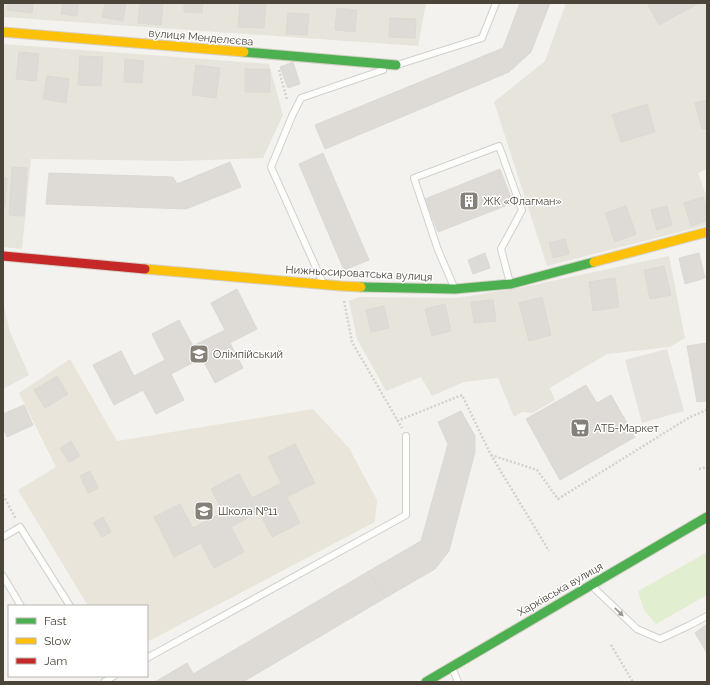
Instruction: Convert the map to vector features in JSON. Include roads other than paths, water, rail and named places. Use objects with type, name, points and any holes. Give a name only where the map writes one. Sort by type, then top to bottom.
[{"type":"street","name":"вулиця Менделєєва","points":[[3,32],[396,65]]},
{"type":"street","name":"Нижньосироватська вулиця","points":[[3,256],[323,285],[455,289],[511,284],[707,232]]},
{"type":"street","name":"Харківська вулиця","points":[[426,682],[707,518]]},
{"type":"lane","points":[[323,285],[271,167],[292,116],[302,98],[396,65],[482,38],[496,3]]},
{"type":"lane","points":[[455,289],[438,250],[414,178],[499,146],[522,210],[501,249],[511,284]]},
{"type":"lane","points":[[148,657],[406,515],[406,436]]},
{"type":"lane","points":[[3,537],[20,527],[69,604]]},
{"type":"lane","points":[[3,576],[20,605]]},
{"type":"lane","points":[[591,585],[637,629],[660,638],[707,616]]},
{"type":"lane","points":[[452,667],[458,682]]},
{"type":"place","name":"ЖК «Флагман»","points":[[469,201]]},
{"type":"place","name":"Олімпійський","points":[[199,354]]},
{"type":"place","name":"АТБ-Маркет","points":[[580,428]]},
{"type":"place","name":"Школа №11","points":[[204,511]]}]
